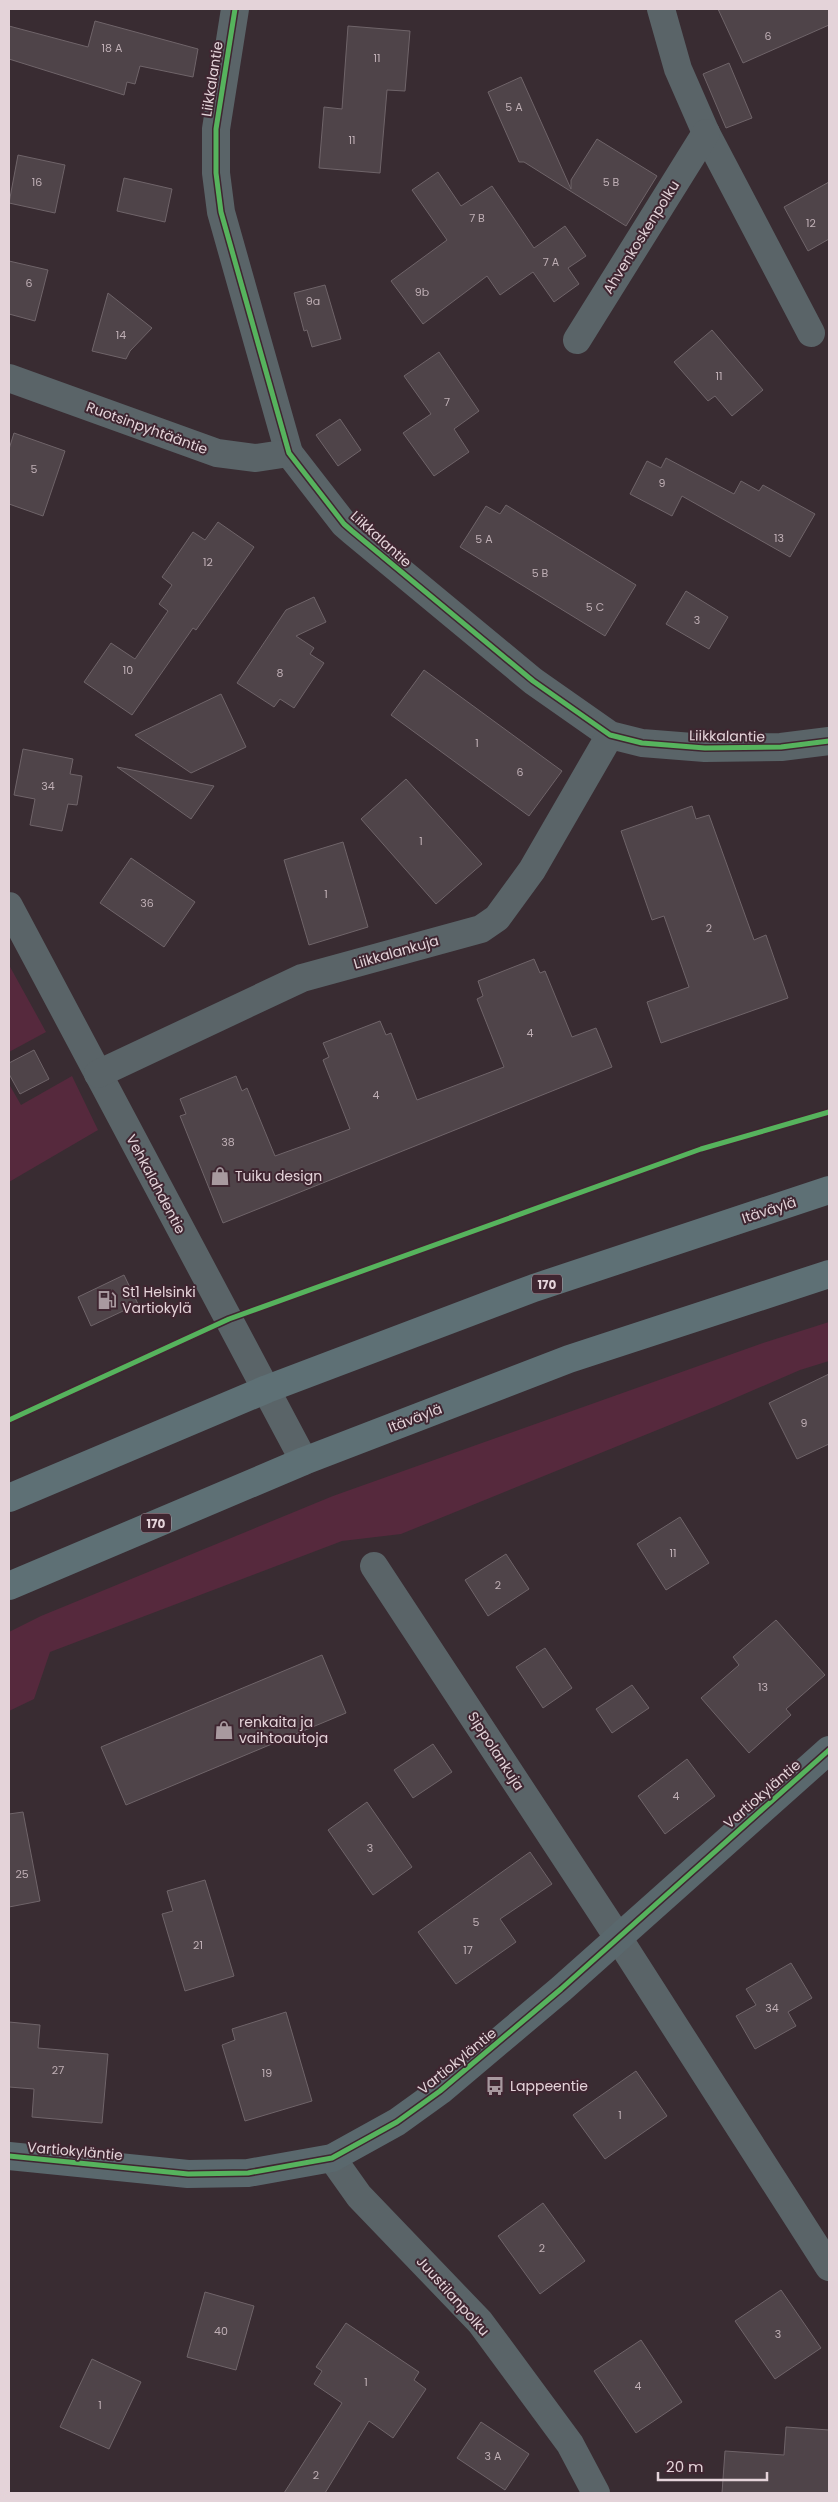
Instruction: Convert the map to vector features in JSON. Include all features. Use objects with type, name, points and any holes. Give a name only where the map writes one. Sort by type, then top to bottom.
[{"type":"main road","name":"Itäväylä","points":[[9,1498],[267,1389],[534,1288],[829,1190]]},
{"type":"main road","name":"Itäväylä","points":[[9,1586],[304,1461],[569,1359],[829,1274]]},
{"type":"street","name":"Liikkalantie","points":[[235,9],[216,129],[217,183],[221,212],[289,453],[348,528],[533,681],[610,735],[642,743],[705,748],[781,747],[829,741]]},
{"type":"street","points":[[661,9],[678,69],[706,133],[811,333]]},
{"type":"street","name":"Ahvenkoskenpolku","points":[[577,340],[706,133]]},
{"type":"street","name":"Ruotsinpyhtääntie","points":[[9,378],[217,453],[256,458],[289,453]]},
{"type":"street","name":"Liikkalankuja","points":[[98,1074],[302,978],[481,929],[497,918],[532,870],[610,735]]},
{"type":"street","name":"Vehkalahdentie","points":[[9,906],[304,1461]]},
{"type":"street","name":"Sippolankuja","points":[[374,1566],[617,1936]]},
{"type":"street","name":"Vartiokyläntie","points":[[9,2156],[188,2174],[248,2172],[295,2166],[332,2158],[397,2122],[440,2090],[561,1989],[617,1936],[829,1750]]},
{"type":"street","points":[[617,1936],[829,2267]]},
{"type":"street","name":"Juustilanpolku","points":[[332,2158],[359,2196],[480,2322],[570,2444],[587,2472],[596,2493]]},
{"type":"shaded area","points":[[9,965],[46,1032],[9,1052]]},
{"type":"shaded area","points":[[72,1076],[98,1130],[9,1182],[9,1084],[21,1105]]},
{"type":"shaded area","points":[[829,1322],[829,1361],[800,1370],[719,1405],[401,1534],[342,1541],[50,1652],[34,1699],[9,1711],[9,1632],[41,1616],[333,1496],[763,1343]]},
{"type":"building","points":[[718,9],[829,9],[829,25],[743,63]]},
{"type":"building","points":[[95,21],[198,49],[193,77],[140,66],[135,84],[127,82],[124,95],[9,59],[9,26],[88,47]]},
{"type":"building","points":[[348,26],[410,31],[405,91],[387,90],[380,173],[319,168],[324,107],[342,109]]},
{"type":"building","points":[[729,63],[752,118],[726,128],[703,74]]},
{"type":"building","points":[[521,77],[571,189],[571,180],[597,139],[657,176],[626,226],[524,162],[519,162],[488,92]]},
{"type":"building","points":[[18,155],[65,165],[55,213],[9,203]]},
{"type":"building","points":[[438,172],[461,206],[492,186],[534,248],[565,226],[586,256],[568,268],[579,284],[554,302],[533,272],[500,295],[487,276],[423,324],[391,281],[447,240],[412,190]]},
{"type":"building","points":[[124,178],[172,189],[165,222],[117,211]]},
{"type":"building","points":[[829,182],[829,239],[808,251],[784,207]]},
{"type":"building","points":[[9,261],[48,270],[35,321],[9,314]]},
{"type":"building","points":[[325,285],[341,339],[312,347],[307,330],[304,331],[294,293]]},
{"type":"building","points":[[108,293],[152,328],[130,351],[126,359],[92,351]]},
{"type":"building","points":[[712,330],[763,390],[732,416],[715,396],[708,401],[674,362]]},
{"type":"building","points":[[439,352],[479,411],[454,429],[469,452],[434,476],[403,433],[431,414],[404,376]]},
{"type":"building","points":[[340,419],[361,450],[338,466],[316,435]]},
{"type":"building","points":[[14,433],[65,451],[43,516],[9,504],[9,449]]},
{"type":"building","points":[[666,458],[734,494],[741,481],[759,491],[763,485],[815,514],[790,557],[682,496],[672,516],[630,494],[647,461],[661,468]]},
{"type":"building","points":[[506,505],[636,585],[605,636],[460,547],[486,506],[500,514]]},
{"type":"building","points":[[218,522],[254,547],[196,630],[193,628],[132,715],[84,682],[111,643],[135,659],[168,611],[159,604],[172,585],[162,577],[193,532],[205,540]]},
{"type":"building","points":[[686,591],[728,617],[709,649],[666,624]]},
{"type":"building","points":[[314,597],[326,622],[296,636],[314,648],[310,654],[324,663],[294,708],[280,699],[274,707],[237,683],[286,610]]},
{"type":"building","points":[[424,670],[562,771],[529,816],[391,715]]},
{"type":"building","points":[[221,694],[246,747],[191,773],[135,735]]},
{"type":"building","points":[[23,749],[73,759],[70,774],[82,776],[77,805],[68,804],[62,831],[30,825],[35,799],[14,795]]},
{"type":"building","points":[[117,767],[214,786],[191,819]]},
{"type":"building","points":[[406,779],[482,864],[436,904],[361,819]]},
{"type":"building","points":[[692,806],[696,819],[709,815],[754,940],[766,935],[788,998],[661,1043],[647,1002],[689,987],[664,916],[652,920],[621,831]]},
{"type":"building","points":[[343,842],[368,927],[309,945],[284,860]]},
{"type":"building","points":[[131,858],[195,902],[164,947],[100,903]]},
{"type":"building","points":[[534,959],[540,973],[545,971],[572,1037],[596,1028],[612,1067],[223,1223],[180,1116],[186,1114],[180,1099],[236,1076],[242,1091],[247,1088],[275,1156],[350,1129],[323,1060],[329,1057],[323,1043],[380,1021],[386,1035],[391,1033],[417,1100],[504,1067],[477,999],[483,996],[478,981]]},
{"type":"building","points":[[34,1050],[49,1079],[20,1094],[9,1074],[9,1063]]},
{"type":"building","name":"St1 Helsinki Vartiokylä","points":[[124,1275],[138,1304],[91,1326],[78,1297]]},
{"type":"building","points":[[829,1374],[829,1444],[797,1459],[769,1403]]},
{"type":"building","points":[[680,1517],[709,1563],[666,1590],[637,1544]]},
{"type":"building","points":[[506,1554],[529,1589],[488,1616],[465,1580]]},
{"type":"building","points":[[776,1620],[825,1675],[786,1709],[791,1715],[749,1753],[701,1698],[739,1665],[733,1657]]},
{"type":"building","points":[[545,1648],[572,1688],[543,1708],[516,1667]]},
{"type":"building","name":"renkaita ja vaihtoautoja","points":[[322,1655],[346,1713],[126,1805],[101,1747]]},
{"type":"building","points":[[632,1685],[649,1708],[612,1733],[596,1709]]},
{"type":"building","points":[[433,1744],[452,1772],[413,1798],[394,1770]]},
{"type":"building","points":[[687,1759],[715,1796],[665,1834],[638,1796]]},
{"type":"building","points":[[367,1802],[412,1867],[373,1895],[328,1830]]},
{"type":"building","points":[[23,1812],[40,1901],[9,1907],[9,1814]]},
{"type":"building","points":[[530,1852],[552,1884],[500,1919],[516,1942],[456,1984],[418,1932]]},
{"type":"building","points":[[205,1880],[234,1976],[185,1991],[162,1914],[173,1911],[167,1891]]},
{"type":"building","points":[[791,1963],[812,1998],[788,2012],[796,2026],[755,2049],[736,2016],[756,2005],[746,1989]]},
{"type":"building","points":[[286,2012],[312,2101],[245,2121],[222,2045],[235,2040],[232,2029]]},
{"type":"building","points":[[9,2022],[40,2025],[38,2048],[108,2054],[102,2123],[32,2117],[34,2089],[9,2087]]},
{"type":"building","points":[[636,2071],[667,2116],[605,2159],[573,2115]]},
{"type":"building","points":[[543,2203],[585,2261],[540,2294],[498,2236]]},
{"type":"building","points":[[781,2290],[821,2348],[775,2379],[735,2321]]},
{"type":"building","points":[[205,2292],[254,2306],[236,2370],[187,2357]]},
{"type":"building","points":[[346,2323],[419,2372],[414,2380],[426,2389],[393,2438],[369,2421],[325,2493],[284,2493],[342,2403],[314,2384],[322,2371],[316,2367]]},
{"type":"building","points":[[641,2340],[682,2402],[636,2433],[594,2371]]},
{"type":"building","points":[[92,2359],[141,2382],[109,2449],[60,2427]]},
{"type":"building","points":[[481,2422],[529,2454],[505,2490],[457,2458]]},
{"type":"building","points":[[786,2427],[829,2430],[829,2493],[722,2493],[725,2451],[784,2455]]},
{"type":"cycle path","points":[[235,9],[216,129],[216,173],[221,212],[289,453],[344,524],[533,681],[610,735],[642,743],[705,748],[781,747],[829,741]]},
{"type":"cycle path","points":[[9,1420],[229,1319],[701,1149],[829,1112]]},
{"type":"cycle path","points":[[9,2156],[188,2174],[248,2173],[332,2158],[397,2122],[440,2091],[561,1989],[829,1750]]},
{"type":"place","name":"Tuiku design","points":[[220,1176]]},
{"type":"place","name":"St1 Helsinki Vartiokylä","points":[[107,1300]]},
{"type":"place","name":"renkaita ja vaihtoautoja","points":[[224,1730]]},
{"type":"place","name":"Lappeentie","points":[[495,2086]]}]
